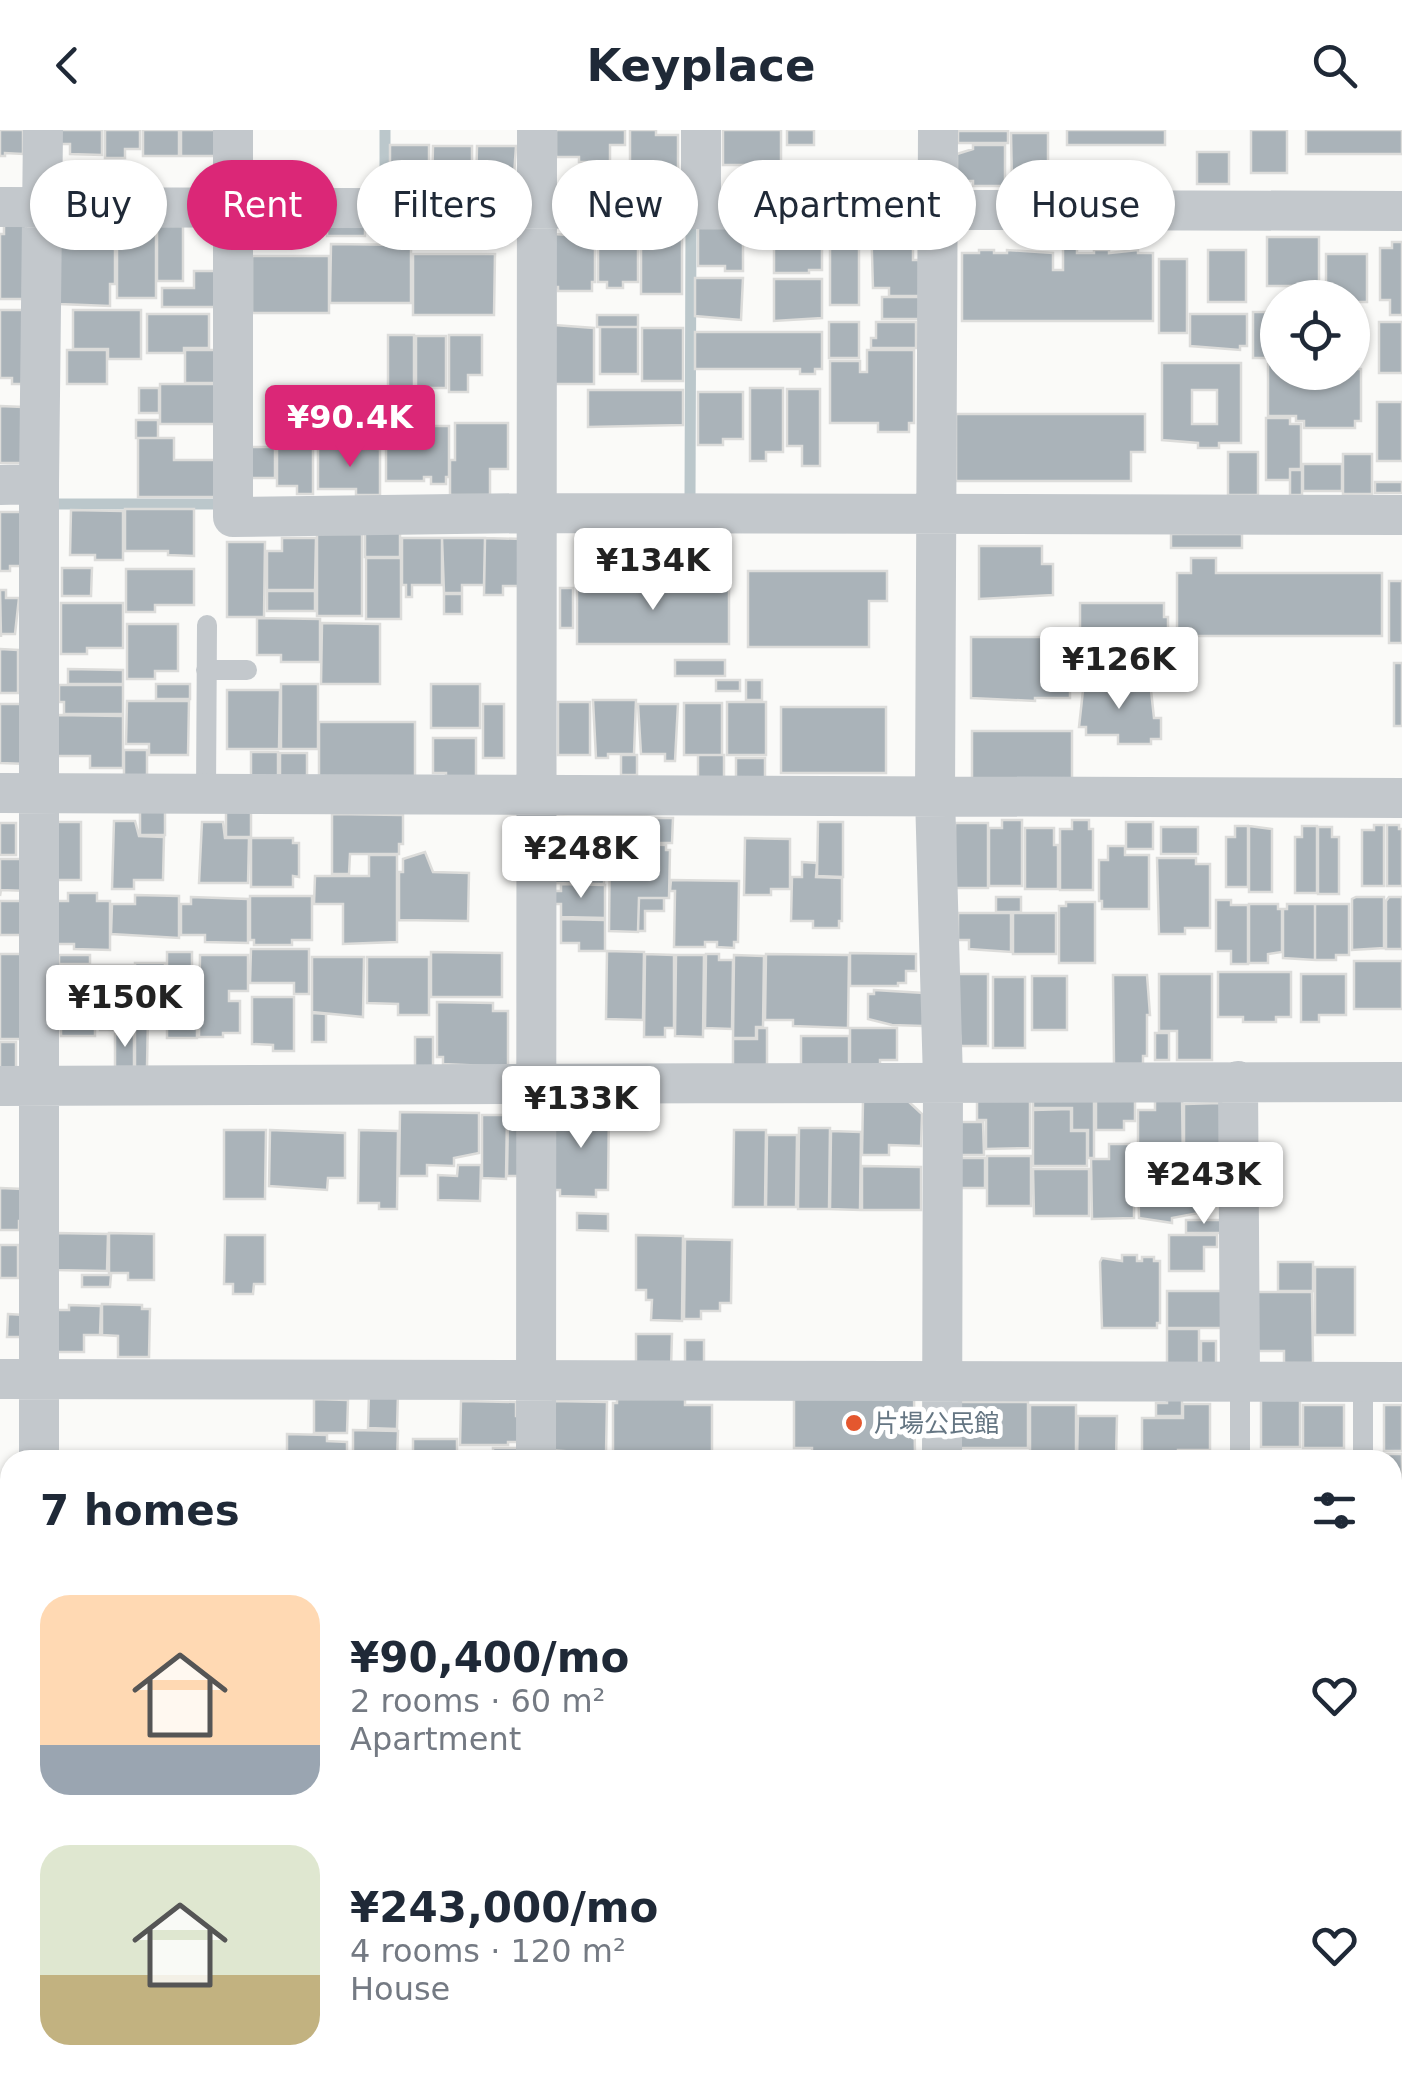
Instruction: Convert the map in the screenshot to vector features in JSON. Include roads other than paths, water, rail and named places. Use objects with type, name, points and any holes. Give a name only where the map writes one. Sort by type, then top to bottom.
[{"type":"street","points":[[43,130],[43,160]]},
{"type":"street","points":[[232,130],[232,160]]},
{"type":"street","points":[[536,1450],[537,130]]},
{"type":"street","points":[[701,130],[701,209]]},
{"type":"street","points":[[938,130],[938,160]]},
{"type":"street","points":[[0,207],[30,207]]},
{"type":"street","points":[[337,208],[718,209]]},
{"type":"street","points":[[976,210],[1402,210]]},
{"type":"street","points":[[37,1450],[20,1379],[40,1086],[41,793],[20,485],[39,250]]},
{"type":"street","points":[[232,250],[233,517],[537,513],[1402,515]]},
{"type":"street","points":[[938,250],[935,796],[943,1080],[942,1450]]},
{"type":"street","points":[[0,793],[1402,798]]},
{"type":"street","points":[[0,1086],[536,1086],[943,1080],[1402,1082]]},
{"type":"street","points":[[1238,1081],[1240,1381]]},
{"type":"street","points":[[20,1379],[1382,1382]]},
{"type":"lane","points":[[206,794],[207,625]]},
{"type":"lane","points":[[206,670],[247,670]]},
{"type":"lane","points":[[1240,1381],[1240,1450]]},
{"type":"lane","points":[[1365,1450],[1382,1382]]},
{"type":"waterway","points":[[385,130],[385,160]]},
{"type":"waterway","points":[[683,501],[690,501],[691,250]]},
{"type":"waterway","points":[[56,504],[215,504]]},
{"type":"place","name":"片場公民館","points":[[854,1423]]}]
